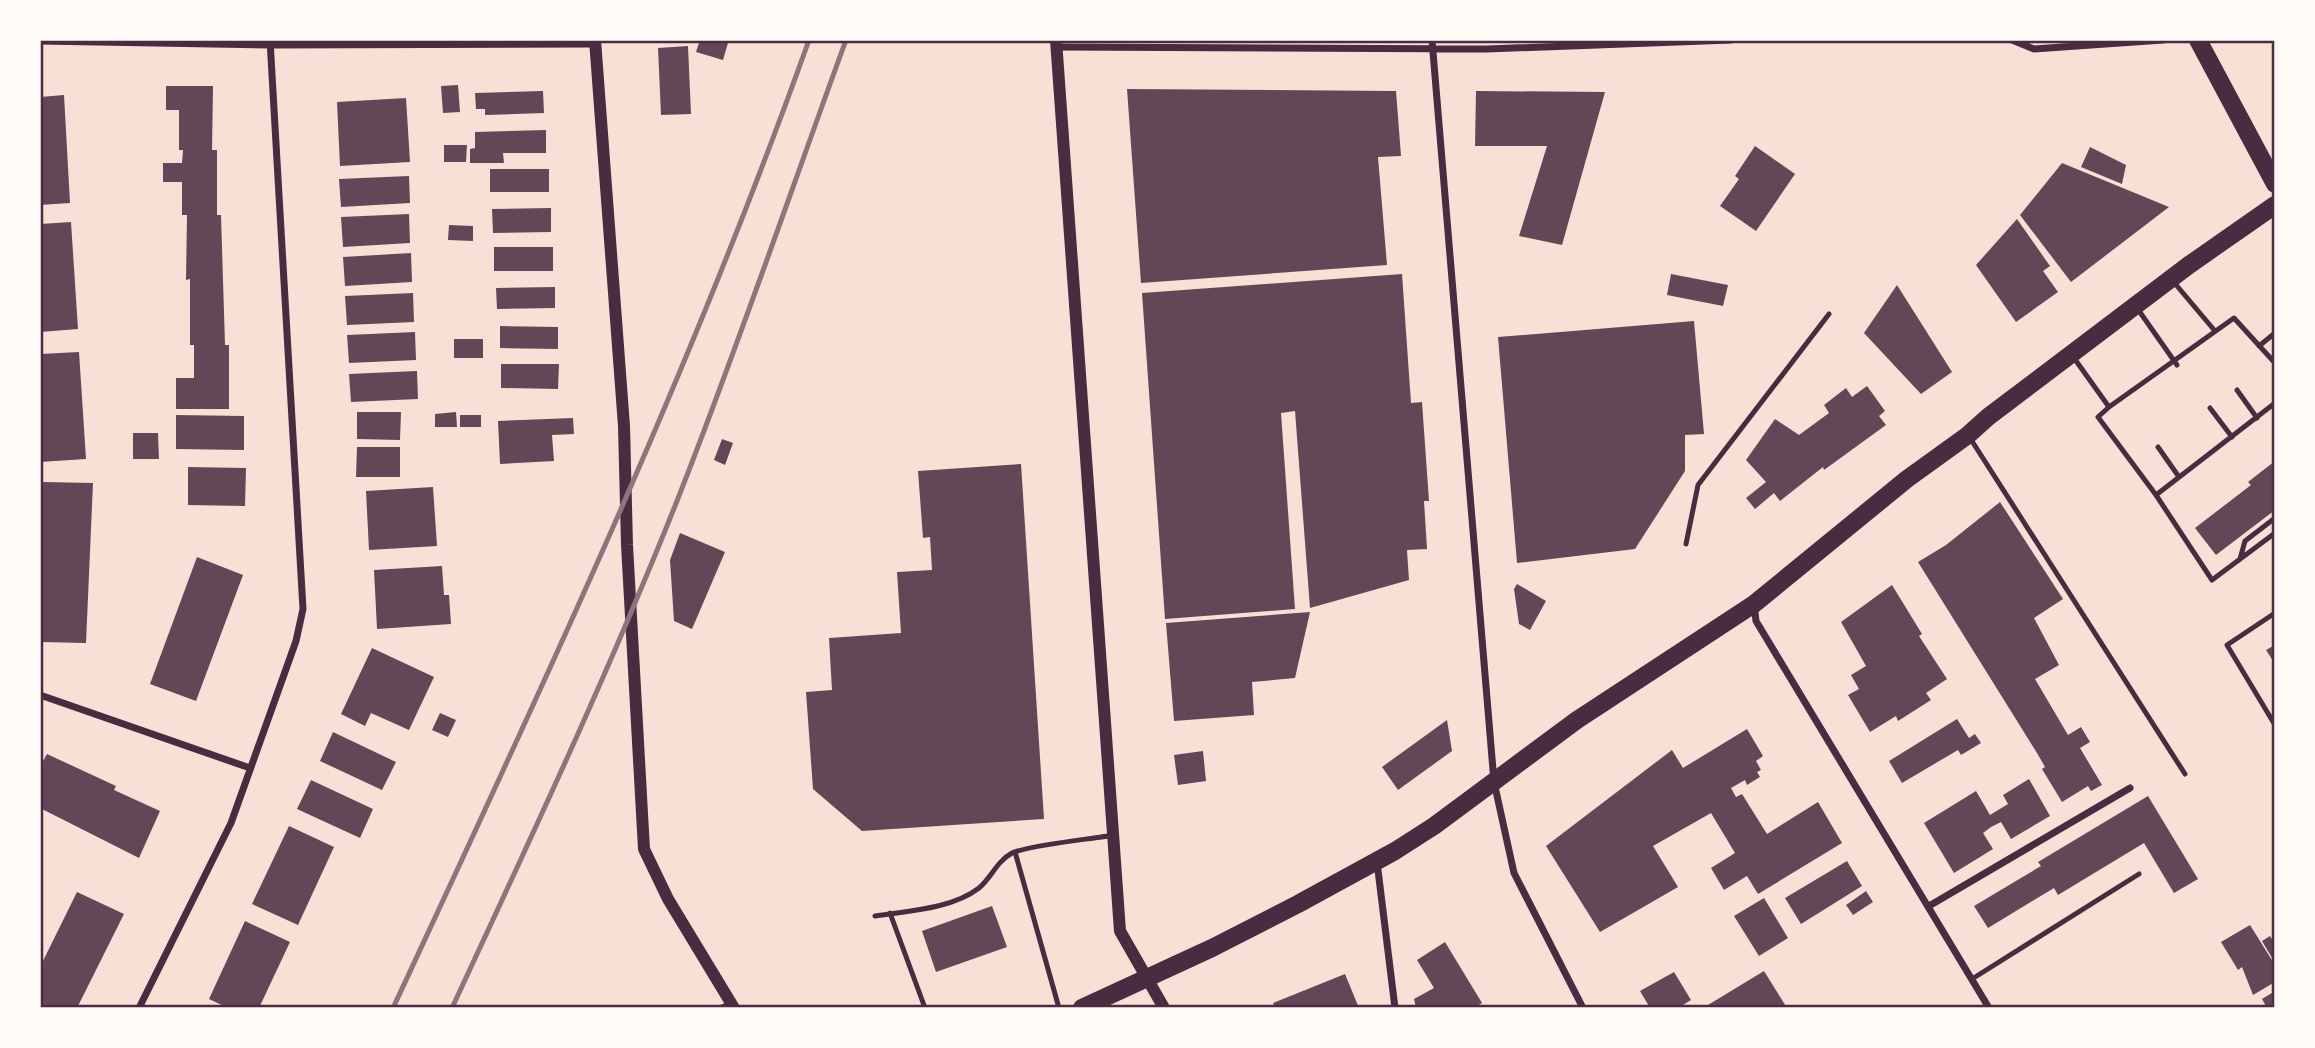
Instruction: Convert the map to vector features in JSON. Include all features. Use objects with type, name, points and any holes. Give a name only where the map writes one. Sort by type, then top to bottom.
[{"type":"main road","points":[[2198,40],[2275,184]]},
{"type":"main road","points":[[1082,1008],[1212,948],[1377,861],[1434,826],[1577,720],[1754,604],[1979,424],[2171,278],[2275,205]]},
{"type":"street","points":[[1164,1008],[1121,931],[1056,44],[1433,45],[1731,40]]},
{"type":"street","points":[[2012,40],[2034,49],[2060,43],[2163,40]]},
{"type":"street","points":[[40,41],[596,42],[624,426],[644,849],[668,900],[728,1006]]},
{"type":"street","points":[[139,1008],[231,823],[296,641],[303,600],[271,43]]},
{"type":"street","points":[[1433,45],[1494,782],[1514,873],[1583,1008]]},
{"type":"street","points":[[1754,604],[1756,621],[1989,1008]]},
{"type":"street","points":[[40,695],[250,768]]},
{"type":"street","points":[[1930,906],[2130,788]]},
{"type":"street","points":[[1377,861],[1395,1008]]},
{"type":"lane","points":[[2171,278],[2215,331]]},
{"type":"lane","points":[[2135,305],[2175,363]]},
{"type":"lane","points":[[1686,544],[1698,485],[1829,314]]},
{"type":"lane","points":[[2275,363],[2234,317],[2175,363],[2098,417],[2156,495],[2212,580],[2275,533]]},
{"type":"lane","points":[[2259,346],[2275,332]]},
{"type":"lane","points":[[2072,355],[2109,407]]},
{"type":"lane","points":[[2237,390],[2257,418]]},
{"type":"lane","points":[[2123,398],[2127,404]]},
{"type":"lane","points":[[2156,495],[2275,403]]},
{"type":"lane","points":[[2210,408],[2232,437]]},
{"type":"lane","points":[[1968,435],[2185,774]]},
{"type":"lane","points":[[2158,447],[2179,477]]},
{"type":"lane","points":[[2240,559],[2245,541],[2275,518]]},
{"type":"lane","points":[[2275,613],[2227,645],[2275,725]]},
{"type":"lane","points":[[875,916],[957,898],[979,887],[997,863],[1015,852],[1114,835]]},
{"type":"lane","points":[[1015,852],[1059,1008]]},
{"type":"lane","points":[[1972,979],[2139,874]]},
{"type":"lane","points":[[890,914],[925,1008]]},
{"type":"building","points":[[700,40],[728,43],[723,60],[696,52]]},
{"type":"building","points":[[688,46],[691,114],[661,115],[658,48]]},
{"type":"building","points":[[458,85],[460,112],[443,113],[441,86]]},
{"type":"building","points":[[166,86],[213,86],[212,150],[217,150],[217,215],[221,215],[225,345],[229,345],[229,409],[176,409],[176,378],[194,378],[194,345],[190,345],[190,279],[186,280],[187,215],[182,215],[182,182],[163,182],[163,163],[182,163],[183,150],[179,150],[179,110],[166,110]]},
{"type":"building","points":[[1127,89],[1396,91],[1401,156],[1378,157],[1387,265],[1141,283]]},
{"type":"building","points":[[543,91],[544,113],[485,115],[485,109],[476,109],[475,93]]},
{"type":"building","points":[[1476,91],[1605,92],[1562,245],[1519,236],[1547,146],[1475,146]]},
{"type":"building","points":[[64,95],[70,203],[40,205],[40,97]]},
{"type":"building","points":[[406,98],[410,162],[340,166],[337,102]]},
{"type":"building","points":[[546,130],[546,153],[503,153],[504,163],[470,163],[470,149],[475,148],[475,132]]},
{"type":"building","points":[[444,145],[467,145],[466,162],[444,162]]},
{"type":"building","points":[[1755,146],[1795,174],[1756,231],[1720,206],[1739,179],[1735,176]]},
{"type":"building","points":[[2090,147],[2126,165],[2122,184],[2081,167]]},
{"type":"building","points":[[2062,163],[2169,207],[2071,282],[2020,215]]},
{"type":"building","points":[[490,169],[549,169],[549,192],[490,192]]},
{"type":"building","points":[[409,176],[410,203],[341,207],[339,179]]},
{"type":"building","points":[[551,208],[551,232],[493,233],[492,209]]},
{"type":"building","points":[[409,214],[410,243],[343,247],[341,217]]},
{"type":"building","points":[[2017,219],[2050,266],[2043,271],[2058,292],[2016,322],[1976,265]]},
{"type":"building","points":[[71,222],[78,329],[40,332],[40,224]]},
{"type":"building","points":[[449,225],[473,226],[473,241],[448,240]]},
{"type":"building","points":[[494,247],[553,247],[553,271],[494,271]]},
{"type":"building","points":[[411,253],[412,282],[345,286],[343,257]]},
{"type":"building","points":[[1402,274],[1411,403],[1422,402],[1429,501],[1424,501],[1427,549],[1407,550],[1409,580],[1310,608],[1295,411],[1281,413],[1295,609],[1165,619],[1142,293]]},
{"type":"building","points":[[1671,274],[1728,285],[1723,306],[1667,295]]},
{"type":"building","points":[[1897,285],[1952,372],[1921,394],[1864,333]]},
{"type":"building","points":[[555,287],[555,308],[497,309],[496,288]]},
{"type":"building","points":[[413,293],[414,322],[347,325],[345,296]]},
{"type":"building","points":[[1694,321],[1704,434],[1685,435],[1685,471],[1635,549],[1517,563],[1498,337]]},
{"type":"building","points":[[500,326],[558,327],[558,349],[500,348]]},
{"type":"building","points":[[415,332],[416,360],[349,363],[347,335]]},
{"type":"building","points":[[454,339],[483,339],[483,358],[454,358]]},
{"type":"building","points":[[79,352],[86,459],[40,462],[40,354]]},
{"type":"building","points":[[501,364],[559,364],[558,389],[501,388]]},
{"type":"building","points":[[417,371],[418,399],[351,402],[349,374]]},
{"type":"building","points":[[1867,386],[1885,411],[1879,416],[1886,425],[1824,470],[1823,467],[1780,501],[1774,493],[1755,509],[1746,498],[1766,482],[1746,460],[1775,419],[1799,435],[1829,413],[1824,405],[1846,388],[1852,397]]},
{"type":"building","points":[[357,412],[401,412],[400,440],[357,439]]},
{"type":"building","points":[[456,412],[457,427],[435,427],[435,414]]},
{"type":"building","points":[[176,415],[244,416],[244,450],[176,449]]},
{"type":"building","points":[[460,415],[481,415],[481,427],[460,427]]},
{"type":"building","points":[[573,418],[574,434],[552,435],[554,461],[500,464],[498,421]]},
{"type":"building","points":[[133,433],[158,433],[159,459],[133,459]]},
{"type":"building","points":[[722,439],[733,443],[725,465],[714,460]]},
{"type":"building","points":[[357,447],[400,447],[400,477],[356,477]]},
{"type":"building","points":[[2275,461],[2275,510],[2216,555],[2195,528],[2251,485],[2248,482]]},
{"type":"building","points":[[1021,464],[1044,819],[862,831],[813,789],[806,692],[832,690],[829,638],[901,633],[897,572],[932,570],[930,537],[923,538],[918,471]]},
{"type":"building","points":[[188,467],[246,468],[245,506],[188,505]]},
{"type":"building","points":[[43,482],[93,483],[86,643],[40,642]]},
{"type":"building","points":[[433,487],[437,546],[369,550],[366,491]]},
{"type":"building","points":[[2000,502],[2063,599],[2034,618],[2059,665],[2035,679],[2068,735],[2081,727],[2090,742],[2080,748],[2102,785],[2091,791],[2088,786],[2062,802],[2042,769],[2045,767],[2037,753],[1918,562],[1946,545]]},
{"type":"building","points":[[680,533],[725,552],[692,629],[674,621],[670,560]]},
{"type":"building","points":[[197,557],[243,575],[196,701],[150,684]]},
{"type":"building","points":[[442,566],[444,595],[449,595],[451,624],[377,629],[374,570]]},
{"type":"building","points":[[1517,584],[1546,601],[1530,630],[1519,624],[1514,589]]},
{"type":"building","points":[[1892,585],[1922,634],[1919,636],[1947,679],[1926,693],[1931,700],[1898,721],[1896,716],[1870,732],[1848,695],[1859,689],[1851,675],[1866,666],[1841,622]]},
{"type":"building","points":[[1310,612],[1295,678],[1252,682],[1254,715],[1174,721],[1166,623]]},
{"type":"building","points":[[2275,645],[2275,664],[2266,650]]},
{"type":"building","points":[[372,648],[434,677],[409,730],[371,713],[365,726],[341,714]]},
{"type":"building","points":[[440,713],[456,720],[448,737],[432,730]]},
{"type":"building","points":[[1957,719],[1969,738],[1975,734],[1981,743],[1961,755],[1958,750],[1902,783],[1889,761]]},
{"type":"building","points":[[1447,720],[1452,751],[1398,790],[1382,767]]},
{"type":"building","points":[[1747,729],[1763,756],[1756,761],[1761,770],[1757,772],[1760,777],[1747,785],[1745,780],[1731,788],[1736,797],[1742,794],[1767,834],[1818,802],[1842,843],[1758,894],[1747,876],[1724,890],[1711,868],[1735,853],[1711,813],[1653,846],[1678,887],[1600,932],[1546,846],[1672,750],[1683,768]]},
{"type":"building","points":[[333,732],[396,762],[382,790],[320,761]]},
{"type":"building","points":[[1203,751],[1206,781],[1178,785],[1174,755]]},
{"type":"building","points":[[47,754],[116,786],[114,790],[160,811],[139,858],[40,808],[40,760],[43,761]]},
{"type":"building","points":[[2029,779],[2050,816],[2011,839],[2001,822],[1991,827],[1983,833],[1993,849],[1954,873],[1924,823],[1976,791],[1990,815],[2008,804],[2003,795]]},
{"type":"building","points":[[311,780],[373,809],[360,838],[297,809]]},
{"type":"building","points":[[2148,796],[2198,879],[2174,893],[2144,843],[2058,895],[2054,888],[1988,928],[1974,906],[2041,866],[2038,862]]},
{"type":"building","points":[[289,826],[334,847],[298,925],[252,904]]},
{"type":"building","points":[[1847,861],[1862,886],[1801,924],[1785,898]]},
{"type":"building","points":[[1866,891],[1873,902],[1853,915],[1846,905]]},
{"type":"building","points":[[77,892],[124,914],[77,1008],[40,1008],[40,967]]},
{"type":"building","points":[[1764,898],[1788,938],[1759,956],[1734,916]]},
{"type":"building","points":[[992,906],[1007,947],[936,972],[922,931]]},
{"type":"building","points":[[245,921],[290,942],[259,1008],[228,1008],[209,999]]},
{"type":"building","points":[[2250,925],[2275,965],[2275,982],[2253,995],[2242,967],[2238,970],[2221,942]]},
{"type":"building","points":[[2270,936],[2275,944],[2275,963],[2262,941]]},
{"type":"building","points":[[1445,942],[1482,1003],[1474,1008],[1416,1008],[1414,999],[1434,988],[1417,960]]},
{"type":"building","points":[[1764,971],[1787,1008],[1703,1008]]},
{"type":"building","points":[[1674,972],[1691,1000],[1678,1008],[1650,1008],[1640,991]]},
{"type":"building","points":[[1345,974],[1359,1008],[1275,1008],[1273,1003]]},
{"type":"building","points":[[2275,991],[2275,1008],[2267,1008],[2262,999]]},
{"type":"railway","points":[[393,1008],[559,649],[665,408],[763,164],[809,40]]},
{"type":"railway","points":[[452,1008],[595,696],[649,570],[698,448],[846,40]]}]
